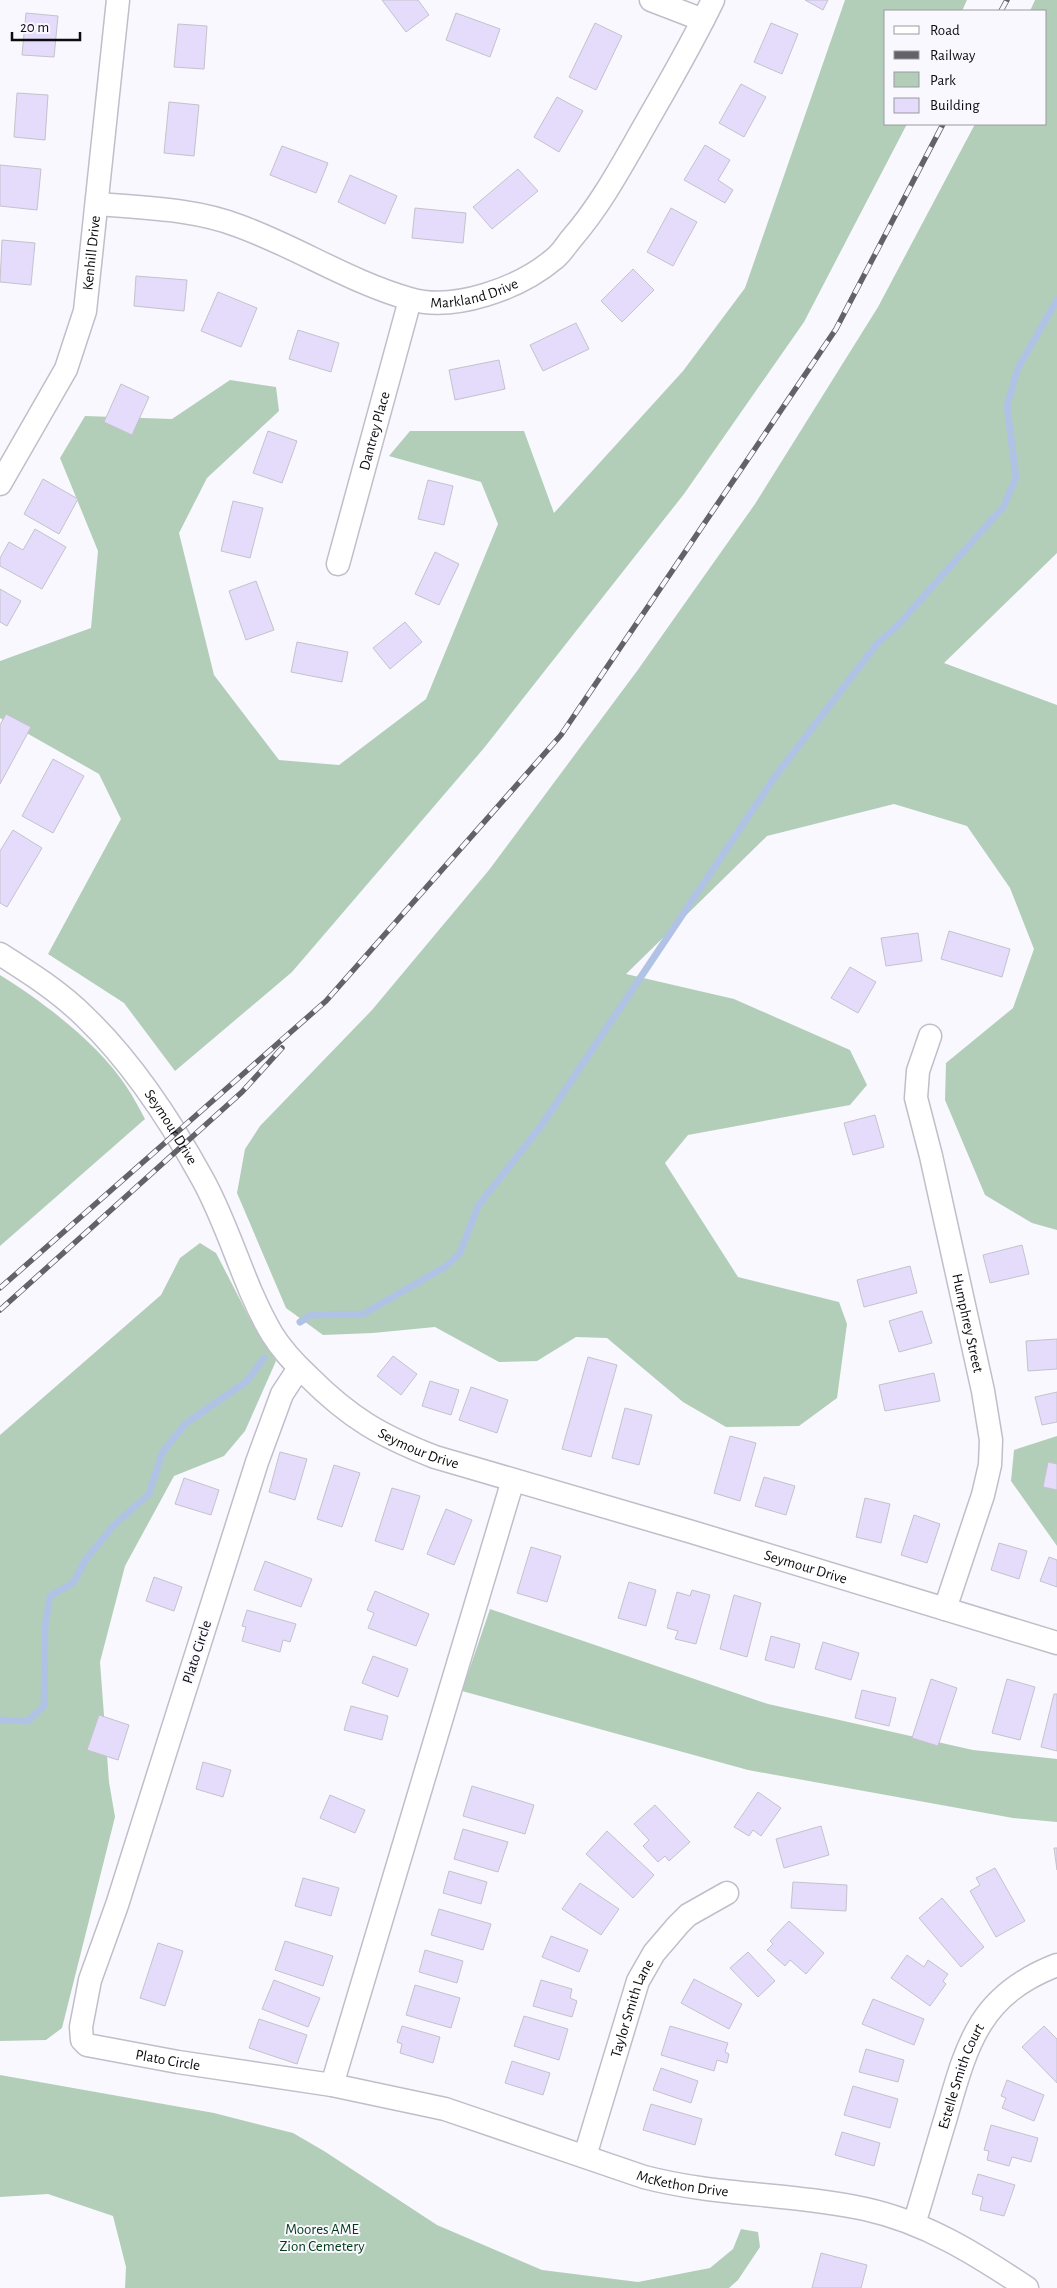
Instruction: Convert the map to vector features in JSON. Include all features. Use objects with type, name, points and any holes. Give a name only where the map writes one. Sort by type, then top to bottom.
[{"type":"street","name":"Kenhill Drive","points":[[0,484],[66,369],[77,341],[85,311],[98,204],[118,0]]},
{"type":"street","points":[[651,0],[703,20]]},
{"type":"street","name":"Markland Drive","points":[[98,204],[210,217],[237,225],[281,243],[379,289],[410,300],[457,301],[485,296],[508,288],[555,259],[592,215],[713,0]]},
{"type":"street","name":"Dantrey Place","points":[[338,564],[410,300]]},
{"type":"street","name":"Seymour Drive","points":[[0,954],[60,994],[86,1017],[132,1068],[155,1099],[203,1180],[272,1334],[300,1368],[332,1400],[372,1429],[435,1457],[1057,1643]]},
{"type":"street","name":"Humphrey Street","points":[[930,1036],[918,1071],[916,1098],[931,1156],[983,1391],[991,1440],[990,1465],[983,1495],[945,1609]]},
{"type":"street","name":"Plato Circle","points":[[300,1368],[282,1394],[257,1462],[117,1905],[90,1980],[80,2027],[82,2040],[87,2045],[96,2048],[332,2085]]},
{"type":"street","points":[[332,2085],[513,1480]]},
{"type":"street","name":"Taylor Smith Lane","points":[[584,2156],[638,1980],[654,1953],[678,1925],[688,1916],[727,1893]]},
{"type":"street","name":"Estelle Smith Court","points":[[914,2224],[966,2050],[989,2011],[1010,1989],[1038,1972],[1057,1965]]},
{"type":"street","name":"McKethon Drive","points":[[332,2085],[445,2109],[644,2177],[675,2185],[820,2201],[865,2209],[914,2224],[950,2241],[1027,2288]]},
{"type":"green space","points":[[845,0],[967,0],[962,10],[884,10],[884,125],[906,125],[804,322],[684,494],[484,748],[292,972],[175,1071],[124,1003],[48,954],[121,819],[99,774],[0,718],[0,661],[91,628],[98,551],[60,458],[85,416],[172,419],[230,380],[276,387],[279,411],[207,478],[179,533],[214,675],[279,760],[339,765],[426,699],[498,524],[481,482],[389,456],[410,431],[524,431],[554,513],[683,371],[745,288]]},
{"type":"green space","points":[[1035,0],[1057,0],[1057,553],[944,663],[1057,705],[1057,1230],[1032,1223],[985,1195],[945,1100],[946,1063],[1013,1008],[1034,949],[1010,888],[967,826],[894,804],[767,836],[626,974],[734,999],[850,1050],[867,1085],[850,1105],[688,1135],[665,1163],[738,1277],[839,1302],[847,1324],[837,1398],[799,1426],[726,1427],[683,1402],[607,1338],[576,1337],[537,1361],[499,1362],[435,1327],[373,1333],[323,1335],[286,1308],[237,1193],[245,1149],[260,1126],[372,1010],[489,870],[637,671],[755,504],[878,307],[974,125],[1047,125],[1047,10],[1030,10]]},
{"type":"green space","points":[[0,975],[34,997],[85,1039],[115,1070],[134,1098],[145,1119],[0,1246]]},
{"type":"green space","points":[[200,1243],[216,1253],[249,1317],[276,1361],[245,1431],[224,1456],[174,1476],[125,1566],[100,1662],[109,1782],[115,1817],[62,2028],[46,2040],[0,2041],[0,1435],[161,1295],[180,1258]]},
{"type":"green space","points":[[1057,1436],[1057,1546],[1011,1481],[1014,1450]]},
{"type":"green space","points":[[490,1609],[768,1704],[973,1750],[1057,1759],[1057,1822],[1013,1818],[748,1770],[462,1691]]},
{"type":"green space","name":"Moores AME Zion Cemetery","points":[[0,2075],[214,2113],[293,2133],[324,2151],[437,2225],[542,2270],[638,2282],[710,2268],[733,2249],[741,2229],[758,2232],[760,2247],[738,2280],[729,2288],[125,2288],[126,2267],[113,2216],[48,2194],[0,2197]]},
{"type":"building","points":[[382,0],[418,0],[429,15],[406,32]]},
{"type":"building","points":[[805,0],[828,0],[823,10]]},
{"type":"building","points":[[26,13],[58,16],[54,57],[22,55]]},
{"type":"building","points":[[456,13],[500,29],[490,57],[446,40]]},
{"type":"building","points":[[595,23],[622,36],[596,90],[569,77]]},
{"type":"building","points":[[771,23],[798,34],[782,74],[754,62]]},
{"type":"building","points":[[178,24],[207,26],[204,69],[174,67]]},
{"type":"building","points":[[741,84],[766,97],[744,137],[719,123]]},
{"type":"building","points":[[17,93],[48,95],[45,140],[14,137]]},
{"type":"building","points":[[557,97],[583,111],[559,152],[534,137]]},
{"type":"building","points":[[169,102],[199,105],[194,156],[164,153]]},
{"type":"building","points":[[705,145],[730,160],[718,180],[733,190],[725,203],[684,180]]},
{"type":"building","points":[[282,146],[328,163],[316,193],[270,175]]},
{"type":"building","points":[[0,165],[41,169],[37,210],[0,206]]},
{"type":"building","points":[[518,169],[538,191],[492,229],[473,207]]},
{"type":"building","points":[[350,175],[397,196],[385,224],[338,202]]},
{"type":"building","points":[[415,208],[466,213],[463,243],[412,238]]},
{"type":"building","points":[[671,208],[697,222],[673,266],[647,252]]},
{"type":"building","points":[[2,240],[35,243],[31,285],[0,282]]},
{"type":"building","points":[[633,269],[654,290],[622,322],[601,301]]},
{"type":"building","points":[[136,276],[187,280],[184,311],[134,306]]},
{"type":"building","points":[[218,292],[257,308],[241,347],[201,331]]},
{"type":"building","points":[[576,323],[589,349],[543,371],[530,345]]},
{"type":"building","points":[[298,330],[339,343],[331,372],[289,359]]},
{"type":"building","points":[[499,360],[505,389],[455,400],[449,370]]},
{"type":"building","points":[[121,384],[149,397],[132,435],[104,422]]},
{"type":"building","points":[[268,431],[297,441],[282,483],[253,473]]},
{"type":"building","points":[[43,479],[78,499],[59,534],[24,514]]},
{"type":"building","points":[[428,480],[453,486],[444,525],[418,519]]},
{"type":"building","points":[[233,501],[263,508],[250,558],[221,551]]},
{"type":"building","points":[[35,529],[66,547],[42,589],[0,566],[0,558],[9,542],[23,550]]},
{"type":"building","points":[[435,552],[459,564],[439,605],[415,594]]},
{"type":"building","points":[[256,581],[274,630],[246,640],[229,591]]},
{"type":"building","points":[[0,589],[21,601],[7,626],[0,622]]},
{"type":"building","points":[[405,622],[422,642],[390,669],[373,648]]},
{"type":"building","points":[[297,642],[348,652],[342,682],[291,672]]},
{"type":"building","points":[[6,714],[31,727],[0,784],[0,725]]},
{"type":"building","points":[[53,759],[84,776],[53,833],[22,816]]},
{"type":"building","points":[[13,830],[42,848],[7,907],[0,903],[0,851]]},
{"type":"building","points":[[949,931],[1010,949],[1002,977],[941,959]]},
{"type":"building","points":[[918,933],[922,961],[886,966],[881,938]]},
{"type":"building","points":[[850,967],[876,982],[858,1013],[831,998]]},
{"type":"building","points":[[875,1115],[884,1147],[853,1155],[844,1123]]},
{"type":"building","points":[[1022,1245],[1029,1274],[990,1283],[983,1255]]},
{"type":"building","points":[[910,1266],[917,1293],[864,1307],[857,1280]]},
{"type":"building","points":[[922,1311],[932,1343],[899,1352],[889,1321]]},
{"type":"building","points":[[1057,1339],[1057,1369],[1028,1371],[1026,1341]]},
{"type":"building","points":[[393,1356],[417,1374],[401,1395],[377,1376]]},
{"type":"building","points":[[588,1357],[617,1365],[591,1457],[562,1449]]},
{"type":"building","points":[[934,1373],[940,1401],[885,1411],[879,1385]]},
{"type":"building","points":[[430,1381],[459,1390],[451,1415],[422,1406]]},
{"type":"building","points":[[471,1387],[508,1400],[497,1433],[459,1420]]},
{"type":"building","points":[[1057,1392],[1057,1422],[1042,1425],[1035,1397]]},
{"type":"building","points":[[625,1408],[652,1415],[639,1465],[612,1458]]},
{"type":"building","points":[[730,1436],[756,1443],[740,1501],[714,1493]]},
{"type":"building","points":[[280,1452],[307,1459],[295,1500],[269,1492]]},
{"type":"building","points":[[1048,1462],[1057,1464],[1057,1490],[1043,1487]]},
{"type":"building","points":[[334,1465],[360,1473],[342,1527],[317,1519]]},
{"type":"building","points":[[764,1477],[795,1486],[786,1515],[755,1506]]},
{"type":"building","points":[[184,1478],[219,1490],[211,1515],[175,1504]]},
{"type":"building","points":[[392,1488],[420,1496],[403,1550],[375,1541]]},
{"type":"building","points":[[865,1498],[890,1504],[881,1543],[856,1537]]},
{"type":"building","points":[[446,1509],[472,1520],[454,1565],[427,1554]]},
{"type":"building","points":[[914,1515],[940,1524],[927,1563],[901,1555]]},
{"type":"building","points":[[999,1543],[1027,1551],[1019,1579],[991,1570]]},
{"type":"building","points":[[531,1547],[561,1556],[547,1602],[517,1593]]},
{"type":"building","points":[[1049,1557],[1057,1560],[1057,1587],[1040,1581]]},
{"type":"building","points":[[265,1561],[312,1579],[301,1607],[254,1590]]},
{"type":"building","points":[[154,1577],[182,1587],[174,1611],[146,1601]]},
{"type":"building","points":[[629,1582],[656,1590],[646,1626],[618,1618]]},
{"type":"building","points":[[692,1590],[710,1595],[696,1644],[675,1639],[678,1631],[667,1628],[677,1592],[690,1596]]},
{"type":"building","points":[[375,1591],[429,1614],[416,1646],[368,1628],[374,1613],[367,1610]]},
{"type":"building","points":[[734,1595],[761,1603],[747,1657],[720,1649]]},
{"type":"building","points":[[247,1610],[296,1624],[290,1642],[283,1640],[280,1652],[242,1641],[246,1627],[242,1626]]},
{"type":"building","points":[[771,1636],[800,1644],[794,1668],[765,1660]]},
{"type":"building","points":[[823,1642],[859,1653],[851,1680],[815,1669]]},
{"type":"building","points":[[373,1656],[408,1669],[398,1697],[362,1683]]},
{"type":"building","points":[[931,1679],[957,1688],[938,1746],[912,1738]]},
{"type":"building","points":[[1007,1679],[1035,1687],[1020,1740],[992,1733]]},
{"type":"building","points":[[862,1690],[896,1698],[889,1726],[855,1718]]},
{"type":"building","points":[[1054,1694],[1057,1694],[1057,1751],[1041,1747]]},
{"type":"building","points":[[351,1706],[388,1716],[382,1740],[344,1730]]},
{"type":"building","points":[[99,1715],[129,1725],[118,1760],[87,1750]]},
{"type":"building","points":[[203,1762],[231,1770],[223,1797],[196,1789]]},
{"type":"building","points":[[472,1786],[534,1805],[525,1834],[463,1816]]},
{"type":"building","points":[[758,1792],[781,1808],[761,1836],[753,1830],[749,1836],[734,1827]]},
{"type":"building","points":[[330,1795],[365,1810],[355,1833],[320,1818]]},
{"type":"building","points":[[655,1805],[690,1842],[669,1861],[665,1856],[658,1862],[643,1846],[649,1840],[634,1824]]},
{"type":"building","points":[[821,1826],[829,1855],[784,1868],[776,1839]]},
{"type":"building","points":[[463,1829],[508,1842],[498,1872],[454,1859]]},
{"type":"building","points":[[607,1831],[654,1875],[633,1898],[586,1854]]},
{"type":"building","points":[[1054,1848],[1057,1848],[1057,1870]]},
{"type":"building","points":[[995,1868],[1025,1921],[996,1937],[970,1891],[980,1885],[976,1878]]},
{"type":"building","points":[[449,1871],[487,1882],[481,1904],[443,1893]]},
{"type":"building","points":[[303,1878],[339,1888],[331,1916],[295,1906]]},
{"type":"building","points":[[793,1882],[847,1885],[846,1911],[791,1908]]},
{"type":"building","points":[[580,1883],[619,1909],[601,1935],[562,1909]]},
{"type":"building","points":[[942,1898],[984,1947],[961,1967],[919,1918]]},
{"type":"building","points":[[439,1909],[491,1924],[483,1950],[431,1935]]},
{"type":"building","points":[[789,1921],[824,1953],[806,1974],[790,1960],[785,1966],[767,1950],[773,1944],[770,1941]]},
{"type":"building","points":[[551,1936],[588,1950],[579,1972],[542,1957]]},
{"type":"building","points":[[285,1941],[333,1956],[323,1986],[275,1970]]},
{"type":"building","points":[[158,1943],[183,1951],[165,2006],[140,1998]]},
{"type":"building","points":[[425,1950],[463,1961],[457,1983],[419,1972]]},
{"type":"building","points":[[748,1952],[775,1981],[758,1997],[730,1968]]},
{"type":"building","points":[[907,1955],[924,1967],[928,1960],[948,1974],[943,1981],[946,1984],[930,2006],[891,1978]]},
{"type":"building","points":[[694,1979],[742,2004],[729,2029],[681,2003]]},
{"type":"building","points":[[274,1980],[320,1998],[308,2027],[262,2009]]},
{"type":"building","points":[[541,1980],[572,1989],[570,1998],[577,2001],[572,2017],[533,2006]]},
{"type":"building","points":[[415,1985],[460,1998],[451,2028],[406,2015]]},
{"type":"building","points":[[873,1999],[924,2019],[914,2045],[862,2024]]},
{"type":"building","points":[[524,2016],[568,2029],[559,2060],[514,2046]]},
{"type":"building","points":[[259,2019],[307,2035],[297,2064],[249,2048]]},
{"type":"building","points":[[402,2026],[440,2037],[433,2063],[400,2053],[402,2044],[397,2042]]},
{"type":"building","points":[[670,2026],[728,2043],[725,2052],[729,2054],[727,2063],[717,2060],[714,2071],[661,2055]]},
{"type":"building","points":[[1044,2026],[1057,2039],[1057,2083],[1022,2047]]},
{"type":"building","points":[[866,2049],[904,2060],[898,2082],[859,2072]]},
{"type":"building","points":[[512,2061],[550,2073],[543,2095],[505,2083]]},
{"type":"building","points":[[661,2068],[698,2081],[691,2103],[653,2090]]},
{"type":"building","points":[[1007,2080],[1044,2095],[1034,2121],[1002,2108],[1006,2098],[1001,2096]]},
{"type":"building","points":[[853,2086],[898,2099],[890,2128],[844,2115]]},
{"type":"building","points":[[651,2104],[702,2119],[695,2145],[643,2130]]},
{"type":"building","points":[[991,2125],[1038,2138],[1031,2162],[1012,2157],[1009,2166],[987,2160],[989,2151],[984,2150]]},
{"type":"building","points":[[842,2132],[880,2143],[874,2166],[835,2155]]},
{"type":"building","points":[[978,2174],[1015,2185],[1004,2216],[980,2210],[983,2197],[972,2194]]},
{"type":"building","points":[[821,2253],[867,2265],[861,2288],[812,2288]]},
{"type":"waterway","points":[[300,1322],[311,1315],[363,1314],[445,1267],[460,1253],[478,1206],[541,1126],[774,778],[876,645],[900,623],[1004,506],[1016,477],[1007,406],[1018,368],[1057,300]]},
{"type":"waterway","points":[[0,1720],[28,1721],[44,1706],[45,1626],[50,1596],[73,1583],[86,1559],[114,1525],[149,1494],[162,1453],[185,1424],[247,1381],[264,1358]]},
{"type":"railway","points":[[1002,10],[1007,0]]},
{"type":"railway","points":[[0,1288],[326,1001],[561,735],[836,329],[942,125]]},
{"type":"railway","points":[[0,1310],[242,1092],[282,1048]]}]
